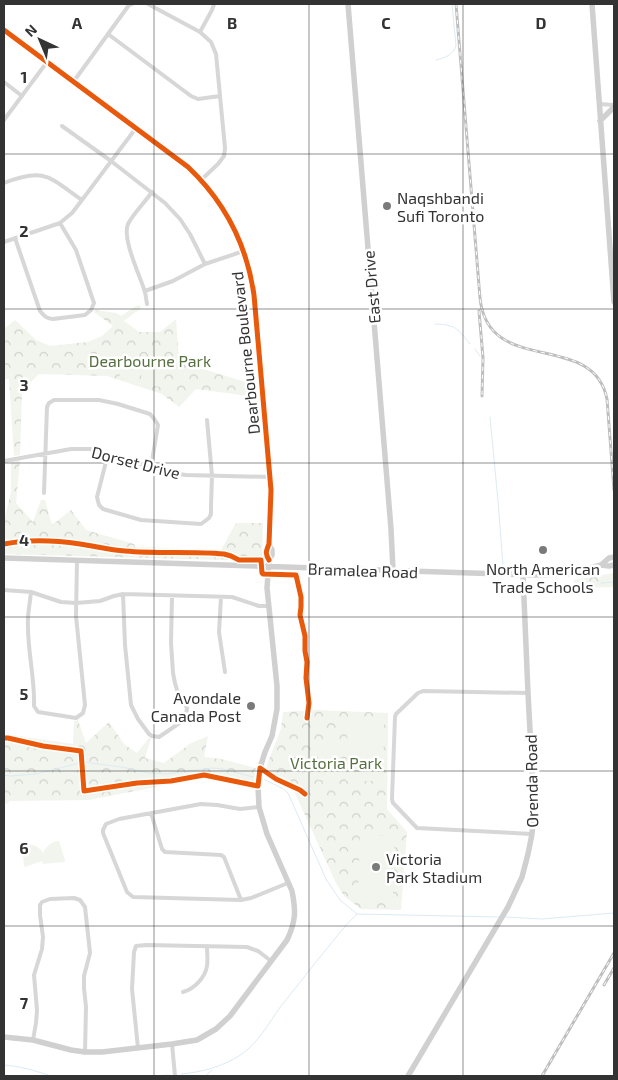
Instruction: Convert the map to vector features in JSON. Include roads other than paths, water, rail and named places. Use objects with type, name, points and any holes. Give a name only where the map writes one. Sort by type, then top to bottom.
[{"type":"street","points":[[74,81],[129,5],[132,4]]},
{"type":"street","points":[[148,4],[200,32],[211,42],[216,54],[224,156],[201,180]]},
{"type":"street","points":[[200,32],[214,4]]},
{"type":"street","name":"East Drive","points":[[348,4],[393,570]]},
{"type":"street","points":[[592,4],[614,302]]},
{"type":"street","name":"Dearbourne Boulevard","points":[[4,30],[182,162],[214,196],[228,217],[244,251],[254,295],[270,477],[269,544],[266,550],[269,563],[267,588],[277,686],[277,709],[272,736],[265,752],[258,780],[258,807],[267,834],[292,891],[296,911],[293,927],[287,940],[230,1016],[216,1029],[198,1040],[102,1052],[85,1052],[33,1040],[4,1037]]},
{"type":"street","points":[[108,34],[191,96],[198,99],[220,96]]},
{"type":"street","points":[[4,120],[47,62]]},
{"type":"street","points":[[4,82],[22,96]]},
{"type":"street","points":[[599,104],[614,106]]},
{"type":"street","points":[[600,121],[614,106]]},
{"type":"street","points":[[62,126],[165,203],[180,219],[190,234],[205,264]]},
{"type":"street","points":[[4,242],[60,223],[82,200],[136,128]]},
{"type":"street","points":[[4,182],[20,176],[42,175],[50,178],[82,200]]},
{"type":"street","points":[[147,304],[145,291],[132,256],[127,230],[129,224],[152,192]]},
{"type":"street","points":[[15,238],[40,311],[44,316],[54,319],[85,315],[91,310],[94,303],[76,250],[60,223]]},
{"type":"street","points":[[145,291],[174,281],[205,264],[244,251]]},
{"type":"street","points":[[44,493],[47,407],[54,400],[99,400],[150,414],[158,425],[151,468]]},
{"type":"street","points":[[108,454],[97,493],[97,501],[103,509],[141,520],[201,524],[211,514],[212,476],[207,420]]},
{"type":"street","name":"Dorset Drive","points":[[4,460],[71,449],[90,449],[171,473],[270,477]]},
{"type":"street","name":"Bramalea Road","points":[[601,565],[609,558],[614,557]]},
{"type":"street","name":"Bramalea Road","points":[[4,558],[269,563],[523,575],[568,574],[601,565],[614,565]]},
{"type":"street","points":[[32,592],[28,629],[34,706],[41,713],[76,718],[83,713],[84,705],[76,616],[77,560]]},
{"type":"street","name":"Orenda Road","points":[[408,1076],[505,913],[522,877],[532,834],[534,806],[523,575]]},
{"type":"street","points":[[4,590],[32,592],[61,602],[76,603],[100,601],[123,594],[220,597],[232,598],[259,606],[269,606]]},
{"type":"street","points":[[123,594],[124,645],[131,705],[146,731],[156,737],[162,736],[184,720],[188,711],[175,683],[173,673],[171,643],[172,596]]},
{"type":"street","points":[[220,597],[219,632],[225,672]]},
{"type":"street","points":[[528,693],[423,691],[418,693],[395,716],[392,799],[393,803],[417,828],[532,834]]},
{"type":"street","points":[[258,807],[246,810],[201,804],[119,819],[106,824],[103,833],[127,892],[133,897],[241,900],[251,898],[288,883]]},
{"type":"street","points":[[151,813],[162,850],[166,852],[221,855],[224,857],[241,900]]},
{"type":"street","points":[[33,1040],[37,1010],[34,975],[42,949],[43,937],[40,905],[42,902],[50,899],[74,898],[80,900],[85,907],[90,953],[84,976],[86,1007],[85,1052]]},
{"type":"street","points":[[138,1048],[132,989],[134,949],[136,946],[247,947],[254,948],[271,961]]},
{"type":"street","points":[[183,992],[194,988],[204,974],[207,967],[207,946]]},
{"type":"street","points":[[172,1044],[175,1076]]},
{"type":"waterway","points":[[436,60],[451,54],[456,46],[452,4]]},
{"type":"waterway","points":[[435,324],[456,328],[470,344]]},
{"type":"waterway","points":[[475,349],[480,356]]},
{"type":"waterway","points":[[490,417],[503,565]]},
{"type":"waterway","points":[[601,583],[614,582]]},
{"type":"waterway","points":[[4,775],[36,774],[84,762],[167,774],[212,768],[253,777]]},
{"type":"waterway","points":[[265,780],[288,793],[326,879],[340,900],[357,914],[499,917]]},
{"type":"waterway","points":[[505,917],[542,919],[614,913]]},
{"type":"waterway","points":[[181,1074],[218,1066],[239,1056],[252,1046],[281,1006],[344,927],[357,914]]},
{"type":"waterway","points":[[4,1065],[51,1076]]},
{"type":"waterway","points":[[205,1076],[212,1070]]},
{"type":"waterway","points":[[154,1076],[169,1075]]},
{"type":"railway","points":[[456,4],[480,298],[487,322],[501,338],[520,347],[563,357],[582,365],[598,378],[607,399],[614,490]]},
{"type":"railway","points":[[479,311],[483,358],[482,396]]},
{"type":"railway","points":[[542,1076],[614,953]]},
{"type":"railway","points":[[604,985],[614,968]]},
{"type":"place","name":"Naqshbandi Sufi Toronto","points":[[387,206]]},
{"type":"place","name":"North American Trade Schools","points":[[543,550]]},
{"type":"place","name":"Avondale Canada Post","points":[[251,706]]},
{"type":"place","name":"Victoria Park Stadium","points":[[376,867]]},
{"type":"park label","name":"Dearbourne Park","points":[[150,360]]},
{"type":"park label","name":"Victoria Park","points":[[336,762]]}]
